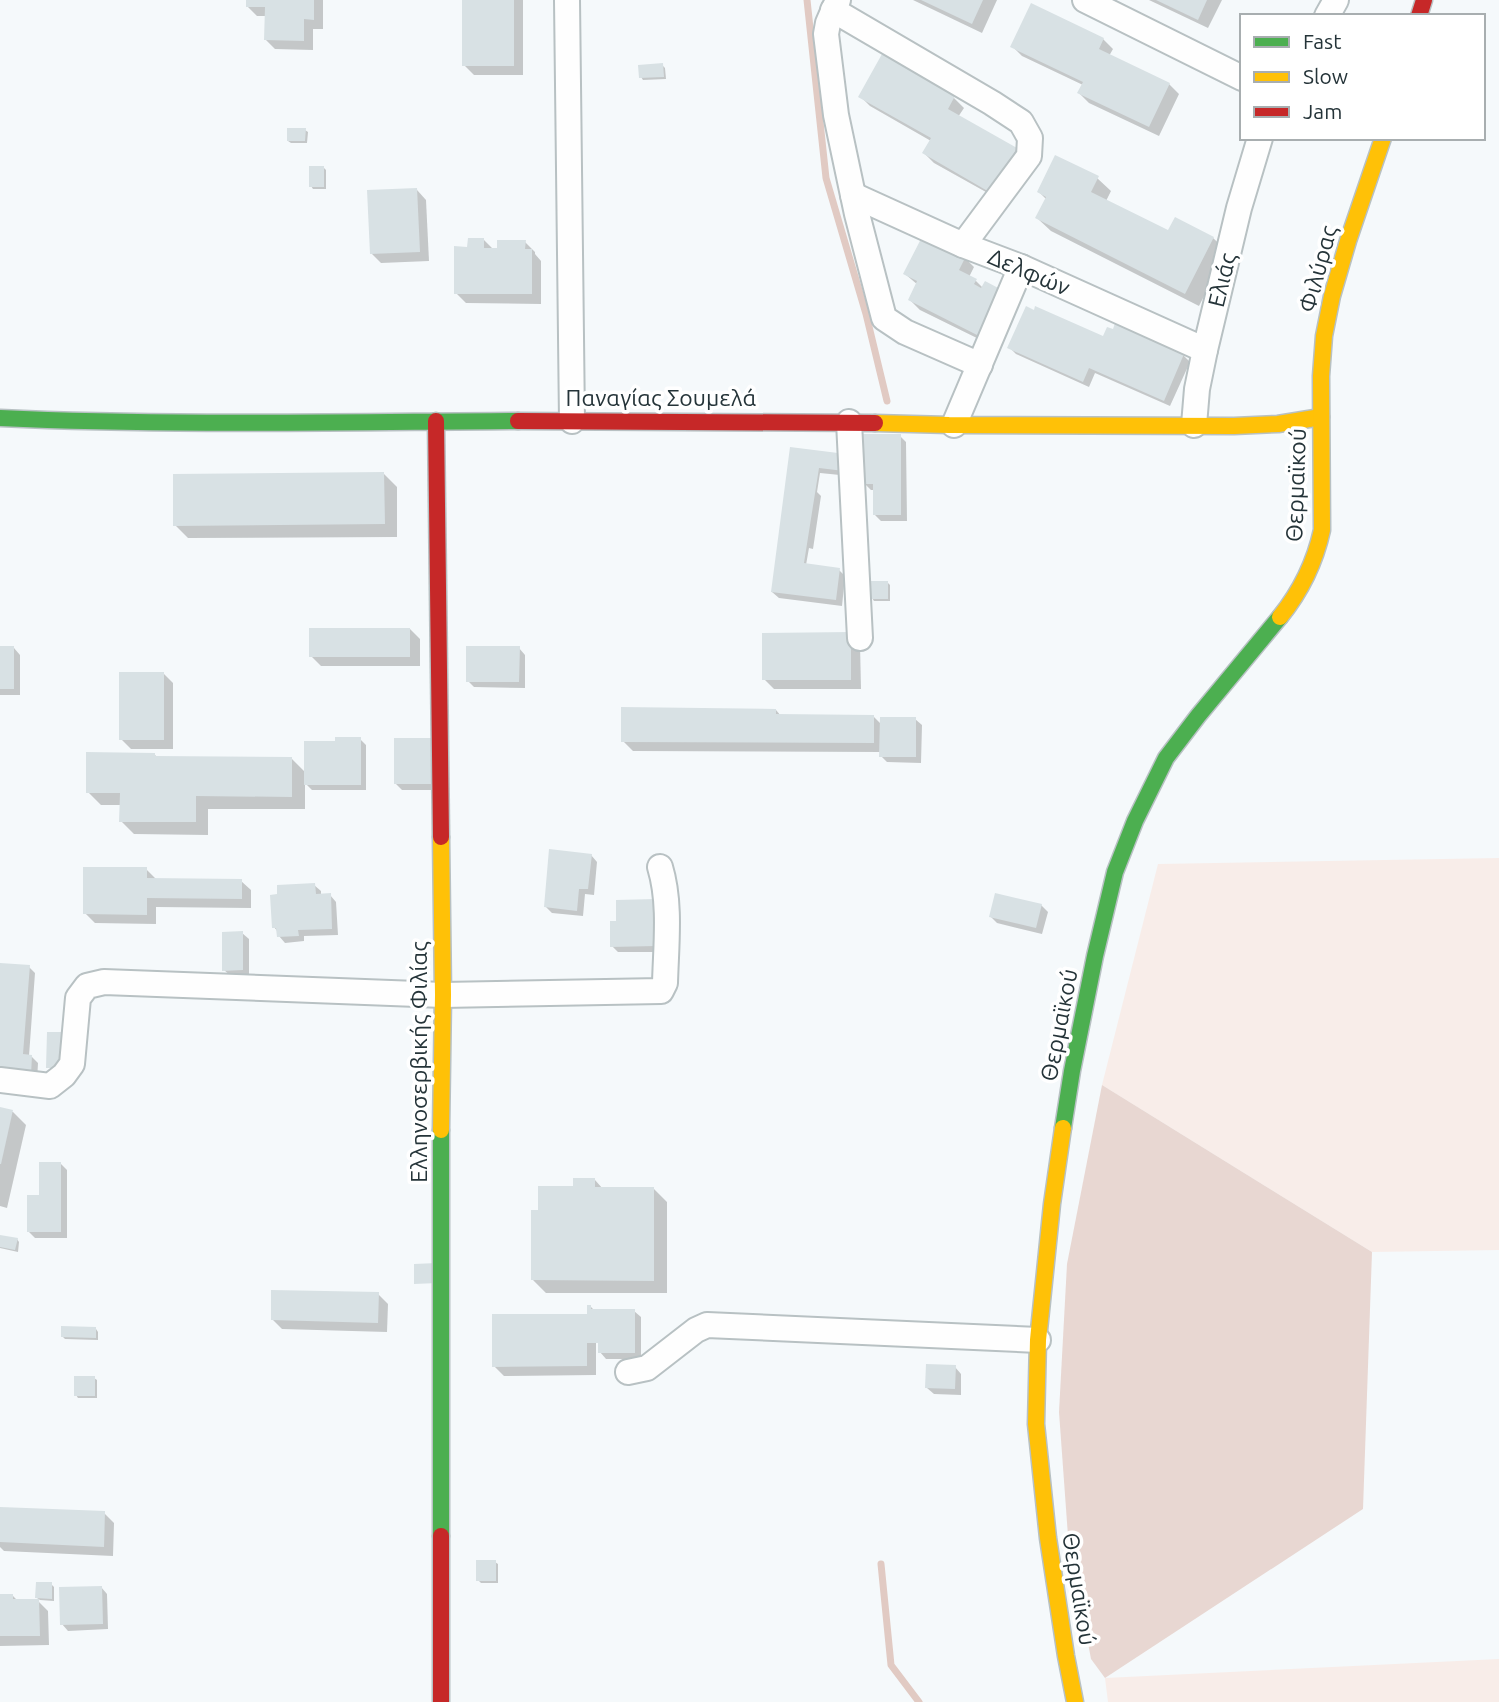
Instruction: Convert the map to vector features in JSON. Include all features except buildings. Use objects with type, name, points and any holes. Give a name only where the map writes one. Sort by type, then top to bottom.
[{"type":"street","points":[[567,0],[572,421]]},
{"type":"street","points":[[1085,0],[1240,77]]},
{"type":"street","points":[[964,245],[1029,156],[1030,138],[1021,122],[835,5],[826,34],[836,116],[884,318],[905,331],[980,365]]},
{"type":"street","name":"Ελιάς","points":[[1195,425],[1197,389],[1205,350],[1239,208],[1260,140]]},
{"type":"street","name":"Φιλύρας","points":[[1321,416],[1324,336],[1332,296],[1382,140]]},
{"type":"street","name":"Δελφών","points":[[853,195],[1205,350]]},
{"type":"street","points":[[954,425],[1021,267]]},
{"type":"street","name":"Παναγίας Σουμελά","points":[[0,418],[190,422],[849,422],[1234,426],[1278,424],[1321,416]]},
{"type":"street","name":"Θερμαϊκού","points":[[1075,1702],[1047,1526],[1036,1424],[1038,1340],[1052,1204],[1072,1071],[1115,872],[1135,821],[1166,758],[1285,611],[1308,575],[1317,552],[1322,530],[1321,416]]},
{"type":"street","name":"Ελληνοσερβικής Φιλίας","points":[[436,421],[443,995],[441,1702]]},
{"type":"street","points":[[849,422],[860,638]]},
{"type":"street","points":[[0,1080],[50,1086],[64,1074],[72,1064],[78,998],[87,986],[104,982],[443,995],[661,991],[665,983],[667,922],[660,867]]},
{"type":"street","points":[[628,1371],[647,1368],[696,1330],[707,1325],[1038,1340]]},
{"type":"shaded area","points":[[1499,858],[1499,1250],[1372,1252],[1102,1085],[1158,864]]},
{"type":"shaded area","points":[[1102,1085],[1372,1252],[1363,1509],[1105,1678],[1091,1659],[1068,1536],[1059,1412],[1067,1264]]},
{"type":"shaded area","points":[[1499,1659],[1499,1702],[1108,1702],[1105,1678]]},
{"type":"waterway","points":[[807,0],[826,178],[866,314],[887,401]]},
{"type":"waterway","points":[[881,1564],[891,1665],[919,1702]]},
{"type":"traffic: fast","points":[[0,418],[194,423],[518,421]]},
{"type":"traffic: fast","points":[[1063,1128],[1095,956],[1115,872],[1135,821],[1166,758],[1280,617]]},
{"type":"traffic: fast","points":[[441,1130],[441,1536]]},
{"type":"traffic: slow","points":[[1280,617],[1306,576],[1322,530],[1321,376],[1324,336],[1348,241],[1382,140]]},
{"type":"traffic: slow","points":[[875,423],[1234,426],[1278,424],[1321,417]]},
{"type":"traffic: slow","points":[[441,837],[441,1130]]},
{"type":"traffic: slow","points":[[1063,1128],[1038,1340],[1036,1424],[1048,1538],[1075,1702]]},
{"type":"traffic: jam","points":[[1420,14],[1424,0]]},
{"type":"traffic: jam","points":[[436,421],[441,837]]},
{"type":"traffic: jam","points":[[518,421],[875,423]]},
{"type":"traffic: jam","points":[[441,1536],[441,1702]]}]
